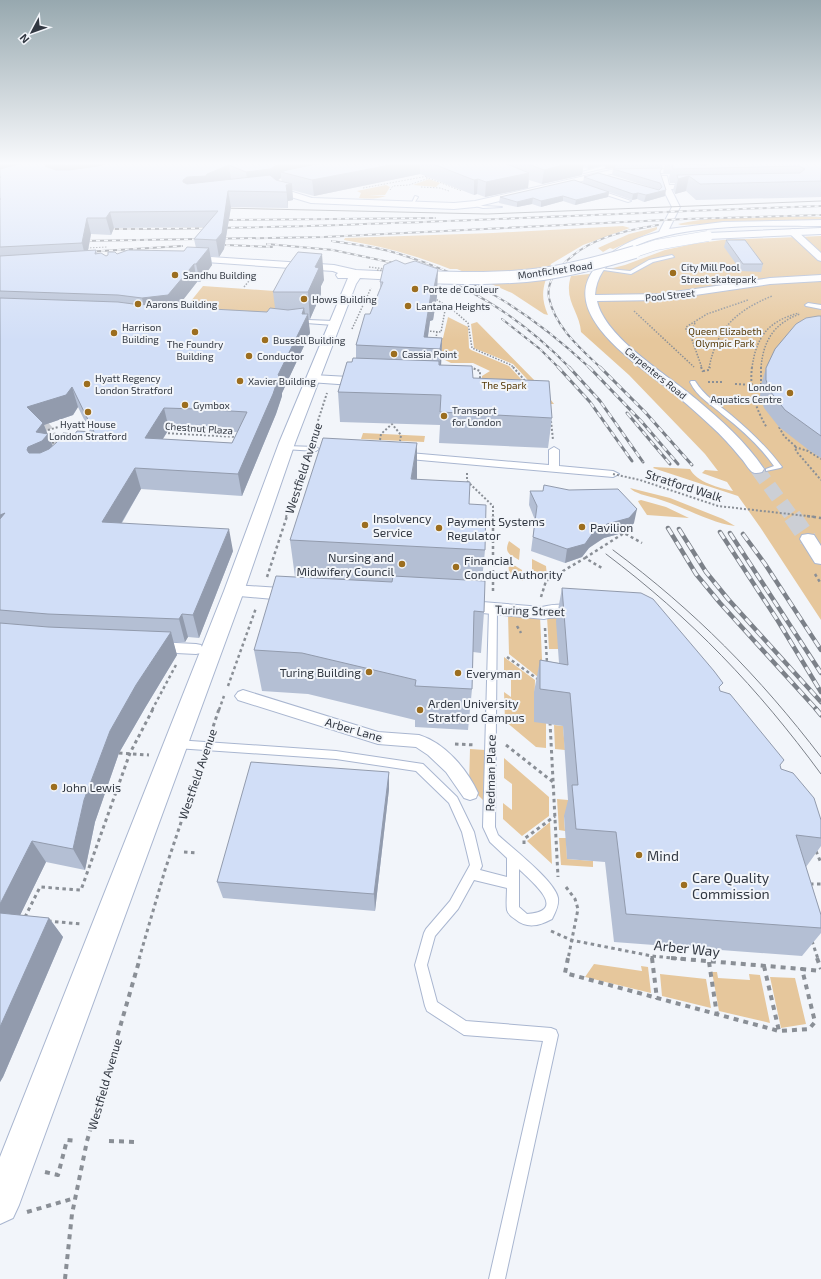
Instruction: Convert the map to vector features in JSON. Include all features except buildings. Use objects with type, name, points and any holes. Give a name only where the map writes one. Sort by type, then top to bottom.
[{"type":"street","points":[[662,234],[668,222]]},
{"type":"street","points":[[590,298],[591,284],[599,269],[613,256],[629,245],[662,234],[710,227],[821,223]]},
{"type":"street","name":"Montfichet Road","points":[[170,260],[289,264],[334,268],[356,274],[461,278],[542,274],[596,264],[656,245],[708,236],[821,231]]},
{"type":"street","points":[[793,232],[821,258]]},
{"type":"street","name":"Westfield Avenue","points":[[0,1205],[234,592],[286,448],[334,323],[350,284],[356,274]]},
{"type":"street","name":"Pool Street","points":[[590,298],[661,296],[770,281],[821,278]]},
{"type":"street","name":"Carpenters Road","points":[[590,298],[596,316],[620,343],[716,421],[743,451],[763,470]]},
{"type":"street","points":[[299,322],[308,322]]},
{"type":"street","points":[[313,379],[381,382]]},
{"type":"street","points":[[380,440],[376,453],[395,459],[468,461],[613,474]]},
{"type":"street","points":[[395,459],[400,441]]},
{"type":"street","points":[[313,449],[328,450]]},
{"type":"street","points":[[554,450],[554,468]]},
{"type":"street","points":[[808,539],[821,559]]},
{"type":"street","points":[[234,592],[311,596]]},
{"type":"street","name":"Turing Street","points":[[444,605],[493,604],[546,610],[590,610]]},
{"type":"street","points":[[141,647],[196,649]]},
{"type":"street","name":"Arber Lane","points":[[243,696],[378,738],[419,741],[434,750],[452,767],[470,793]]},
{"type":"lane","points":[[599,269],[631,273],[651,261],[672,256]]},
{"type":"lane","points":[[808,305],[821,307]]},
{"type":"lane","points":[[308,322],[334,323]]},
{"type":"lane","points":[[693,382],[695,387],[704,396],[723,411],[769,454],[778,467],[763,470]]},
{"type":"lane","points":[[286,448],[313,449]]},
{"type":"lane","name":"Redman Place","points":[[493,604],[489,827],[494,838],[546,887],[552,898],[552,906],[548,915],[540,919],[525,920],[513,910],[513,856]]},
{"type":"lane","points":[[175,744],[336,755],[418,767],[453,800],[468,832],[476,866],[454,905],[430,933],[421,965],[432,1006],[464,1028],[551,1035],[497,1279]]},
{"type":"lane","points":[[472,874],[513,884]]},
{"type":"path","points":[[82,248],[107,247]]},
{"type":"path","points":[[244,287],[252,278]]},
{"type":"path","points":[[350,333],[374,283]]},
{"type":"path","points":[[703,371],[708,370],[715,342],[728,323],[750,306],[775,294]]},
{"type":"path","points":[[430,296],[446,305],[468,323],[472,348],[511,365],[530,386]]},
{"type":"path","points":[[702,376],[703,371],[690,334],[686,330],[686,327],[713,312],[748,300]]},
{"type":"path","points":[[421,330],[441,332],[446,305]]},
{"type":"path","points":[[634,311],[694,367]]},
{"type":"path","points":[[767,428],[754,401],[751,373],[753,354],[765,332],[778,319],[785,315],[802,313]]},
{"type":"path","points":[[761,385],[760,368],[762,355],[772,332],[787,318],[797,315]]},
{"type":"path","points":[[690,334],[697,321]]},
{"type":"path","points":[[435,344],[437,331]]},
{"type":"path","points":[[463,367],[471,367],[480,371],[480,384]]},
{"type":"path","name":"Westfield Avenue","points":[[65,1279],[75,1198],[87,1141],[165,870],[206,746],[313,449],[332,380]]},
{"type":"path","points":[[705,381],[722,382]]},
{"type":"path","points":[[735,384],[752,385]]},
{"type":"path","points":[[550,414],[554,450]]},
{"type":"path","points":[[48,430],[69,424],[92,427]]},
{"type":"path","points":[[380,440],[381,434],[392,424],[401,435],[400,441]]},
{"type":"path","points":[[779,427],[784,436],[795,446],[808,451],[821,459]]},
{"type":"path","name":"Chestnut Plaza","points":[[159,432],[239,437]]},
{"type":"path","points":[[166,440],[170,433]]},
{"type":"path","points":[[204,442],[208,435]]},
{"type":"path","points":[[40,442],[56,443]]},
{"type":"path","points":[[795,446],[796,451],[821,480]]},
{"type":"path","points":[[468,461],[467,480],[493,506],[493,604]]},
{"type":"path","name":"Stratford Walk","points":[[613,474],[649,482],[705,503],[718,506],[821,518]]},
{"type":"path","points":[[547,666],[546,581],[586,558],[624,533],[642,543]]},
{"type":"path","points":[[586,558],[602,568]]},
{"type":"path","points":[[492,646],[542,682]]},
{"type":"path","points":[[24,918],[40,887],[81,890],[130,753],[175,665],[179,661]]},
{"type":"path","points":[[550,718],[558,879]]},
{"type":"path","points":[[491,734],[553,782]]},
{"type":"path","points":[[119,753],[146,754]]},
{"type":"path","points":[[524,840],[555,816]]},
{"type":"path","points":[[815,849],[821,863]]},
{"type":"path","points":[[184,852],[198,853]]},
{"type":"path","points":[[563,884],[573,895],[578,909],[565,973],[779,1031],[809,1029],[815,1022],[802,969]]},
{"type":"path","points":[[807,884],[821,884]]},
{"type":"path","points":[[19,917],[32,919]]},
{"type":"path","points":[[46,920],[82,924]]},
{"type":"path","points":[[810,933],[821,970]]},
{"type":"path","name":"Arber Way","points":[[571,940],[652,956],[709,962],[821,970]]},
{"type":"path","points":[[652,956],[657,999]]},
{"type":"path","points":[[709,962],[718,1015]]},
{"type":"path","points":[[764,966],[779,1031]]},
{"type":"path","points":[[45,1172],[58,1174],[67,1140],[77,1141]]},
{"type":"path","points":[[109,1141],[137,1142]]},
{"type":"path","points":[[37,1210],[75,1198]]},
{"type":"green space","points":[[691,222],[774,222],[681,225],[678,224]]},
{"type":"green space","points":[[623,226],[630,228],[583,245],[551,264],[543,295],[545,308],[548,315],[544,314],[512,293],[457,269],[450,269],[424,259],[371,245],[344,240],[345,238],[493,233]]},
{"type":"green space","points":[[657,227],[656,230],[613,249],[610,248],[603,252],[598,248],[629,234]]},
{"type":"green space","name":"Queen Elizabeth Olympic Park","points":[[821,236],[821,620],[738,496],[653,468],[690,469],[697,478],[715,486],[733,491],[727,482],[702,473],[705,470],[718,471],[705,454],[629,375],[581,332],[578,318],[570,299],[569,284],[571,276],[589,274],[625,265],[665,250],[693,244],[722,240]]},
{"type":"green space","points":[[203,286],[288,292],[271,318],[182,312]]},
{"type":"green space","name":"The Spark","points":[[448,317],[468,327],[469,348],[471,350],[509,366],[544,404],[482,385],[482,376],[490,371],[473,363],[451,363],[437,356],[440,339],[443,338]]},
{"type":"green space","points":[[477,322],[540,386],[554,404],[550,404],[513,364],[474,348],[471,324]]},
{"type":"green space","points":[[363,433],[425,436],[424,442],[361,439]]},
{"type":"green space","points":[[630,488],[670,498],[723,519],[735,526],[705,518],[665,501],[638,493]]},
{"type":"green space","points":[[641,500],[666,507],[689,518],[647,515],[638,501]]},
{"type":"green space","points":[[509,541],[520,549],[519,560],[508,553],[507,548]]},
{"type":"green space","points":[[532,559],[546,566],[547,577],[532,570]]},
{"type":"green space","points":[[509,562],[522,570],[523,581],[511,575],[509,570]]},
{"type":"green space","points":[[508,614],[540,616],[543,681],[509,654]]},
{"type":"green space","points":[[547,617],[568,618],[558,649],[549,649]]},
{"type":"green space","points":[[504,657],[535,680],[534,721],[546,723],[546,748],[536,747],[505,721],[504,692],[511,697],[511,677],[504,672]]},
{"type":"green space","points":[[554,725],[563,726],[565,750],[555,749]]},
{"type":"green space","points":[[470,749],[485,750],[483,800],[469,786]]},
{"type":"green space","points":[[504,758],[549,797],[549,816],[522,836],[503,819],[503,803],[512,810],[512,784],[504,778]]},
{"type":"green space","points":[[557,799],[568,800],[570,817],[564,817],[565,831],[559,830]]},
{"type":"green space","points":[[550,822],[552,864],[527,841]]},
{"type":"green space","points":[[559,838],[566,838],[567,859],[593,861],[593,867],[561,865]]},
{"type":"green space","points":[[594,964],[642,971],[641,966],[648,967],[651,993],[585,977]]},
{"type":"green space","points":[[712,972],[717,972],[718,978],[750,980],[749,974],[760,975],[770,1023],[719,1011]]},
{"type":"green space","points":[[660,974],[706,979],[711,1008],[662,996]]},
{"type":"green space","points":[[770,977],[795,978],[806,1024],[781,1028]]},
{"type":"tunnel","points":[[31,412],[48,430],[60,450],[50,454]]},
{"type":"tunnel","points":[[757,469],[792,517]]},
{"type":"tunnel","points":[[792,516],[808,539]]},
{"type":"tram line","points":[[613,550],[671,597],[724,646],[774,699],[821,757]]},
{"type":"tram line","points":[[606,554],[667,604],[722,656],[748,683],[797,742],[821,774]]},
{"type":"railway","points":[[103,229],[283,227],[431,222]]},
{"type":"railway","points":[[80,241],[324,237],[631,222]]},
{"type":"railway","points":[[601,368],[570,337],[552,309],[549,298],[552,278],[570,258],[592,243],[631,230],[658,225]]},
{"type":"railway","points":[[332,241],[368,246],[389,251],[418,260],[472,283],[521,312],[545,329],[590,368]]},
{"type":"railway","points":[[267,244],[333,250],[403,265]]},
{"type":"railway","points":[[226,245],[272,247]]},
{"type":"railway","points":[[85,252],[182,246]]},
{"type":"railway","points":[[427,273],[462,288],[495,306],[522,325],[569,367]]},
{"type":"railway","points":[[502,319],[540,349],[558,367]]},
{"type":"railway","points":[[558,367],[590,402],[632,461]]},
{"type":"railway","points":[[569,367],[600,401],[643,462]]},
{"type":"railway","points":[[590,368],[642,422],[678,464]]},
{"type":"railway","points":[[601,368],[645,412],[692,465]]},
{"type":"railway","points":[[627,413],[670,464]]},
{"type":"railway","points":[[668,528],[696,574],[720,603],[817,710]]},
{"type":"railway","points":[[679,529],[706,572],[728,599],[821,702]]},
{"type":"railway","points":[[720,532],[778,621],[821,692]]},
{"type":"railway","points":[[730,533],[821,673]]},
{"type":"railway","points":[[743,534],[765,564],[821,650]]},
{"type":"railway","points":[[816,709],[821,715]]},
{"type":"place","name":"City Mill Pool Street skatepark","points":[[673,273]]},
{"type":"place","name":"Sandhu Building","points":[[175,275]]},
{"type":"place","name":"Porte de Couleur","points":[[415,289]]},
{"type":"place","name":"Hows Building","points":[[304,299]]},
{"type":"place","name":"Aarons Building","points":[[138,304]]},
{"type":"place","name":"Lantana Heights","points":[[408,306]]},
{"type":"place","name":"The Foundry Building","points":[[195,332]]},
{"type":"place","name":"Harrison Building","points":[[114,333]]},
{"type":"place","name":"Bussell Building","points":[[265,340]]},
{"type":"place","name":"Cassia Point","points":[[394,354]]},
{"type":"place","name":"Conductor","points":[[249,356]]},
{"type":"place","name":"Xavier Building","points":[[240,381]]},
{"type":"place","name":"Hyatt Regency London Stratford","points":[[87,384]]},
{"type":"place","name":"London Aquatics Centre","points":[[790,393]]},
{"type":"place","name":"Gymbox","points":[[185,405]]},
{"type":"place","name":"Hyatt House London Stratford","points":[[88,412]]},
{"type":"place","name":"Transport for London","points":[[444,416]]},
{"type":"place","name":"Insolvency Service","points":[[365,525]]},
{"type":"place","name":"Pavilion","points":[[582,527]]},
{"type":"place","name":"Payment Systems Regulator","points":[[439,528]]},
{"type":"place","name":"Nursing and Midwifery Council","points":[[402,564]]},
{"type":"place","name":"Financial Conduct Authority","points":[[456,567]]},
{"type":"place","name":"Turing Building","points":[[369,672]]},
{"type":"place","name":"Everyman","points":[[458,673]]},
{"type":"place","name":"Arden University Stratford Campus","points":[[420,710]]},
{"type":"place","name":"John Lewis","points":[[54,787]]},
{"type":"place","name":"Mind","points":[[639,855]]},
{"type":"place","name":"Care Quality Commission","points":[[684,885]]}]
